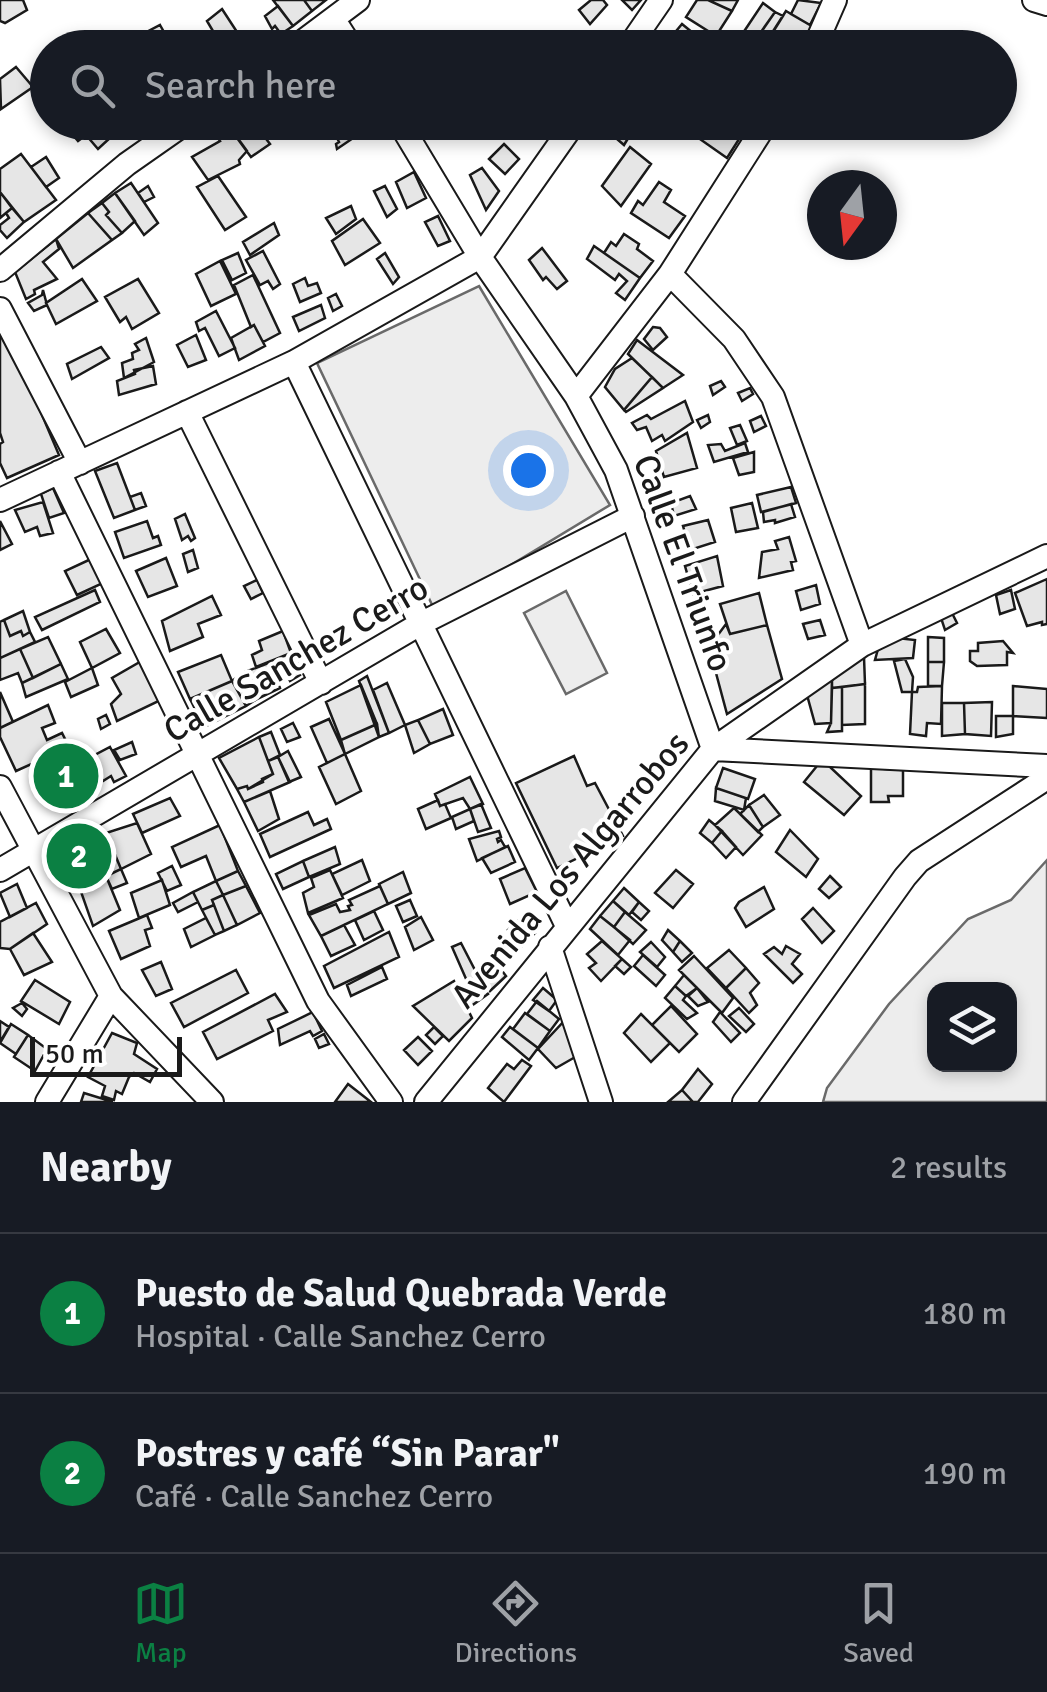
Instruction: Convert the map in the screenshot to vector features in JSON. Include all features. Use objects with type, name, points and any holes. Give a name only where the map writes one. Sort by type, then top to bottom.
[{"type":"street","points":[[320,30],[358,0]]},
{"type":"street","points":[[640,30],[661,0]]},
{"type":"street","points":[[822,30],[834,0]]},
{"type":"street","points":[[1034,0],[1047,4]]},
{"type":"street","points":[[334,20],[340,30]]},
{"type":"street","points":[[0,270],[161,140]]},
{"type":"street","name":"Calle El Triunfo","points":[[410,140],[480,257],[576,396],[616,470],[713,749]]},
{"type":"street","points":[[0,500],[294,362],[480,257],[562,140]]},
{"type":"street","points":[[576,396],[670,274],[756,140]]},
{"type":"street","points":[[670,274],[734,338],[772,397],[862,645]]},
{"type":"street","points":[[0,309],[198,757],[318,1001],[391,1102]]},
{"type":"street","points":[[294,362],[568,926]]},
{"type":"street","points":[[188,412],[321,683]]},
{"type":"street","name":"Calle Sanchez Cerro","points":[[0,870],[420,624],[633,516]]},
{"type":"street","name":"Avenida Los Algarrobos","points":[[426,1102],[713,749],[862,645],[1047,556]]},
{"type":"street","points":[[713,749],[1047,766]]},
{"type":"street","points":[[744,1102],[904,877],[919,861],[1047,778]]},
{"type":"street","points":[[0,787],[110,996],[212,1102]]},
{"type":"street","points":[[550,946],[601,1102]]},
{"type":"street","points":[[47,1102],[110,996]]},
{"type":"shaded area","points":[[479,286],[610,505],[435,611],[317,363]]},
{"type":"shaded area","points":[[566,591],[607,673],[566,694],[524,613]]},
{"type":"shaded area","points":[[1047,860],[1047,1102],[823,1102],[827,1088],[889,1004],[968,919],[1011,900]]},
{"type":"building","points":[[0,0],[23,0],[27,10],[5,23],[0,21]]},
{"type":"building","points":[[273,0],[304,0],[312,11],[293,26]]},
{"type":"building","points":[[304,0],[326,0],[312,11]]},
{"type":"building","points":[[591,0],[603,0],[607,5],[590,24],[579,10]]},
{"type":"building","points":[[622,0],[641,0],[632,10]]},
{"type":"building","points":[[697,0],[708,0],[732,11],[720,30],[707,30],[686,17]]},
{"type":"building","points":[[708,0],[738,0],[732,11]]},
{"type":"building","points":[[798,0],[821,3],[810,25],[791,14]]},
{"type":"building","points":[[763,3],[775,12],[762,30],[745,30]]},
{"type":"building","points":[[278,6],[293,26],[287,30],[275,26],[272,29],[265,16]]},
{"type":"building","points":[[222,9],[236,30],[212,30],[207,21]]},
{"type":"building","points":[[786,11],[815,28],[814,30],[774,30]]},
{"type":"building","points":[[775,12],[783,16],[774,30],[762,30]]},
{"type":"building","points":[[16,67],[30,89],[1,109],[0,79]]},
{"type":"building","points":[[90,140],[108,140],[98,149]]},
{"type":"building","points":[[238,140],[267,140],[270,144],[251,157]]},
{"type":"building","points":[[239,140],[247,151],[240,164],[208,180],[192,157],[220,141]]},
{"type":"building","points":[[701,140],[738,140],[727,158]]},
{"type":"building","points":[[504,144],[519,159],[505,174],[489,159]]},
{"type":"building","points":[[630,147],[651,164],[621,206],[602,186]]},
{"type":"building","points":[[21,154],[56,200],[24,222],[0,192],[0,169]]},
{"type":"building","points":[[46,157],[59,178],[46,187],[31,167]]},
{"type":"building","points":[[482,168],[499,191],[486,210],[470,175]]},
{"type":"building","points":[[414,172],[426,198],[407,208],[396,182]]},
{"type":"building","points":[[218,176],[246,217],[225,230],[197,187]]},
{"type":"building","points":[[659,182],[671,190],[664,202],[685,216],[669,238],[631,213],[638,201],[643,205]]},
{"type":"building","points":[[131,183],[158,223],[144,235],[115,193]]},
{"type":"building","points":[[148,186],[154,197],[144,202],[138,193]]},
{"type":"building","points":[[385,186],[397,209],[387,217],[374,191]]},
{"type":"building","points":[[0,192],[12,208],[0,218]]},
{"type":"building","points":[[115,193],[135,221],[122,233],[106,215],[109,212],[102,203]]},
{"type":"building","points":[[102,203],[109,212],[106,215],[122,233],[112,240],[88,213]]},
{"type":"building","points":[[351,206],[356,219],[336,234],[326,218]]},
{"type":"building","points":[[12,208],[24,222],[7,238],[0,225],[9,218],[6,213]]},
{"type":"building","points":[[88,213],[112,240],[73,268],[56,239]]},
{"type":"building","points":[[438,216],[450,241],[438,246],[425,222]]},
{"type":"building","points":[[363,219],[380,243],[345,265],[332,241]]},
{"type":"building","points":[[274,223],[279,235],[250,255],[243,242]]},
{"type":"building","points":[[624,234],[653,261],[640,278],[604,253],[611,242],[616,246]]},
{"type":"building","points":[[56,239],[59,249],[43,262],[57,279],[34,290],[35,294],[26,299],[15,272]]},
{"type":"building","points":[[594,246],[640,278],[625,300],[616,293],[627,281],[619,274],[615,280],[587,259]]},
{"type":"building","points":[[542,248],[567,281],[557,289],[546,277],[543,280],[529,260]]},
{"type":"building","points":[[263,251],[280,284],[273,289],[268,281],[260,285],[246,260]]},
{"type":"building","points":[[238,253],[246,273],[232,280],[222,260]]},
{"type":"building","points":[[385,253],[399,277],[393,284],[377,259]]},
{"type":"building","points":[[220,261],[236,294],[211,306],[196,274]]},
{"type":"building","points":[[253,275],[280,333],[263,342],[254,325],[251,327],[234,285]]},
{"type":"building","points":[[305,278],[308,286],[317,283],[321,293],[300,302],[293,284]]},
{"type":"building","points":[[82,279],[97,301],[56,324],[46,303]]},
{"type":"building","points":[[138,279],[159,313],[132,329],[126,317],[120,322],[105,297]]},
{"type":"building","points":[[43,290],[47,305],[34,311],[28,303],[42,295]]},
{"type":"building","points":[[336,294],[342,306],[333,311],[328,298]]},
{"type":"building","points":[[321,305],[325,318],[299,331],[293,317]]},
{"type":"building","points":[[216,311],[235,348],[219,356],[205,328],[199,331],[196,322]]},
{"type":"building","points":[[3,323],[59,455],[7,478],[0,463]]},
{"type":"building","points":[[254,325],[265,346],[239,360],[231,338]]},
{"type":"building","points":[[653,327],[660,328],[667,337],[653,350],[644,339]]},
{"type":"building","points":[[196,335],[206,360],[188,367],[177,345]]},
{"type":"building","points":[[146,338],[154,362],[124,378],[122,363],[133,359],[132,353],[139,350],[135,344]]},
{"type":"building","points":[[637,340],[683,375],[663,388],[628,354]]},
{"type":"building","points":[[101,347],[109,358],[72,379],[67,364]]},
{"type":"building","points":[[632,358],[652,377],[624,410],[605,387],[615,369]]},
{"type":"building","points":[[153,366],[156,384],[119,395],[117,381],[135,374],[134,370]]},
{"type":"building","points":[[652,377],[663,388],[626,412],[624,410]]},
{"type":"building","points":[[721,381],[725,387],[713,395],[710,386]]},
{"type":"building","points":[[750,388],[753,394],[742,401],[738,393]]},
{"type":"building","points":[[685,401],[693,422],[665,441],[662,435],[652,441],[646,427],[637,430],[632,423],[647,415],[651,419]]},
{"type":"building","points":[[708,415],[710,422],[701,428],[697,420]]},
{"type":"building","points":[[761,416],[766,426],[754,432],[750,421]]},
{"type":"building","points":[[740,425],[747,441],[737,445],[730,428]]},
{"type":"building","points":[[687,433],[697,468],[664,477],[656,451]]},
{"type":"building","points":[[745,443],[748,452],[714,462],[708,445],[721,444],[725,451]]},
{"type":"building","points":[[754,452],[754,472],[739,475],[733,458]]},
{"type":"building","points":[[117,463],[135,510],[114,518],[95,471]]},
{"type":"building","points":[[791,487],[796,503],[761,512],[757,495]]},
{"type":"building","points":[[53,488],[64,513],[49,518],[41,494]]},
{"type":"building","points":[[141,493],[146,506],[135,510],[130,497]]},
{"type":"building","points":[[690,496],[696,509],[674,516],[671,503]]},
{"type":"building","points":[[43,502],[53,533],[40,536],[37,527],[25,532],[15,510]]},
{"type":"building","points":[[752,503],[758,528],[736,532],[731,508]]},
{"type":"building","points":[[791,504],[795,517],[764,522],[763,512]]},
{"type":"building","points":[[185,514],[195,538],[191,541],[188,536],[182,540],[175,519]]},
{"type":"building","points":[[708,520],[715,542],[690,550],[683,526]]},
{"type":"building","points":[[0,521],[12,544],[0,550]]},
{"type":"building","points":[[147,521],[153,538],[158,536],[161,545],[124,558],[115,532]]},
{"type":"building","points":[[789,537],[796,561],[791,562],[793,570],[759,578],[762,552],[778,549],[775,541]]},
{"type":"building","points":[[193,550],[198,568],[188,572],[183,554]]},
{"type":"building","points":[[717,556],[723,586],[693,594],[685,566]]},
{"type":"building","points":[[166,558],[177,586],[148,597],[136,571]]},
{"type":"building","points":[[91,559],[103,583],[77,595],[65,571]]},
{"type":"building","points":[[1047,579],[1047,624],[1027,626],[1015,593]]},
{"type":"building","points":[[257,580],[263,593],[251,599],[244,586]]},
{"type":"building","points":[[816,585],[820,604],[801,610],[796,591]]},
{"type":"building","points":[[95,590],[100,602],[42,630],[35,617]]},
{"type":"building","points":[[1011,590],[1015,609],[1000,614],[996,595]]},
{"type":"building","points":[[759,593],[767,625],[730,634],[720,604]]},
{"type":"building","points":[[212,596],[221,615],[198,624],[203,637],[170,651],[162,621]]},
{"type":"building","points":[[23,611],[30,632],[10,636],[4,620]]},
{"type":"building","points":[[952,613],[957,623],[945,630],[941,618]]},
{"type":"building","points":[[4,620],[10,636],[30,632],[35,642],[0,658],[0,622]]},
{"type":"building","points":[[820,620],[825,635],[808,639],[803,624]]},
{"type":"building","points":[[726,624],[730,634],[767,625],[782,679],[727,714],[709,647]]},
{"type":"building","points":[[106,629],[120,653],[92,668],[80,642]]},
{"type":"building","points":[[283,631],[291,653],[256,667],[252,655],[262,650],[259,641]]},
{"type":"building","points":[[48,637],[61,664],[33,678],[20,649]]},
{"type":"building","points":[[928,637],[944,638],[944,662],[928,662]]},
{"type":"building","points":[[897,638],[915,640],[913,658],[875,660],[878,649]]},
{"type":"building","points":[[1003,641],[1013,653],[1007,652],[1007,665],[977,666],[970,661],[970,651],[978,651],[978,643]]},
{"type":"building","points":[[20,649],[33,678],[22,683],[18,673],[0,680],[0,658]]},
{"type":"building","points":[[291,653],[300,675],[290,681],[279,658]]},
{"type":"building","points":[[221,655],[232,681],[190,699],[178,672]]},
{"type":"building","points":[[864,657],[865,684],[832,688],[832,677]]},
{"type":"building","points":[[145,659],[165,698],[117,721],[111,704],[121,694],[112,678]]},
{"type":"building","points":[[905,659],[913,677],[912,692],[902,692],[894,661]]},
{"type":"building","points":[[271,662],[280,688],[257,699],[245,672]]},
{"type":"building","points":[[928,662],[944,662],[942,686],[928,686]]},
{"type":"building","points":[[61,664],[68,679],[26,697],[22,683]]},
{"type":"building","points":[[92,668],[98,685],[71,697],[65,682]]},
{"type":"building","points":[[245,672],[257,699],[246,706],[232,681]]},
{"type":"building","points":[[367,676],[389,733],[379,737],[359,681]]},
{"type":"building","points":[[832,677],[831,723],[815,724],[807,695]]},
{"type":"building","points":[[232,681],[246,706],[204,727],[190,699]]},
{"type":"building","points":[[387,683],[405,725],[389,733],[373,690]]},
{"type":"building","points":[[865,684],[865,724],[842,725],[842,687]]},
{"type":"building","points":[[361,685],[377,724],[341,740],[326,702]]},
{"type":"building","points":[[942,686],[941,724],[927,723],[926,736],[910,734],[912,692],[917,692],[918,687]]},
{"type":"building","points":[[1013,686],[1047,689],[1047,718],[1013,716]]},
{"type":"building","points":[[842,687],[842,731],[827,732],[832,688]]},
{"type":"building","points":[[0,692],[13,722],[0,728]]},
{"type":"building","points":[[992,702],[991,736],[965,734],[964,703]]},
{"type":"building","points":[[942,703],[964,703],[965,734],[942,736]]},
{"type":"building","points":[[48,705],[55,723],[42,728],[47,740],[62,733],[69,747],[16,771],[0,737],[0,728]]},
{"type":"building","points":[[443,709],[453,735],[430,744],[418,720]]},
{"type":"building","points":[[106,715],[110,724],[101,729],[98,719]]},
{"type":"building","points":[[996,716],[1013,716],[1013,734],[996,737]]},
{"type":"building","points":[[329,719],[345,754],[327,763],[311,727]]},
{"type":"building","points":[[418,720],[430,744],[414,753],[405,725]]},
{"type":"building","points":[[293,723],[300,737],[287,742],[281,729]]},
{"type":"building","points":[[377,724],[379,737],[345,754],[341,740]]},
{"type":"building","points":[[271,732],[280,755],[268,761],[259,737]]},
{"type":"building","points":[[259,737],[273,774],[248,789],[237,789],[219,758]]},
{"type":"building","points":[[132,742],[136,754],[120,760],[114,750]]},
{"type":"building","points":[[110,747],[126,776],[114,782],[111,776],[103,781],[89,758]]},
{"type":"building","points":[[288,751],[301,777],[289,782],[278,757]]},
{"type":"building","points":[[345,754],[361,791],[336,804],[319,767]]},
{"type":"building","points":[[574,756],[587,786],[595,783],[623,836],[557,868],[516,783]]},
{"type":"building","points":[[278,757],[290,782],[244,802],[237,789],[263,782],[273,774],[268,761]]},
{"type":"building","points":[[817,766],[829,766],[861,796],[844,815],[804,782]]},
{"type":"building","points":[[723,768],[755,779],[748,799],[716,788]]},
{"type":"building","points":[[871,768],[903,770],[903,796],[888,796],[889,802],[871,802]]},
{"type":"building","points":[[470,777],[483,804],[470,809],[463,798],[440,806],[435,794]]},
{"type":"building","points":[[716,788],[746,798],[744,810],[715,801]]},
{"type":"building","points":[[270,791],[279,819],[258,831],[244,802]]},
{"type":"building","points":[[764,795],[780,815],[763,827],[749,805]]},
{"type":"building","points":[[170,798],[180,816],[142,833],[133,814]]},
{"type":"building","points":[[438,800],[440,806],[445,804],[451,818],[426,829],[418,809]]},
{"type":"building","points":[[481,804],[491,828],[478,832],[470,809]]},
{"type":"building","points":[[749,805],[763,827],[758,832],[740,814]]},
{"type":"building","points":[[734,808],[762,835],[743,855],[715,825]]},
{"type":"building","points":[[470,809],[474,821],[456,829],[452,817]]},
{"type":"building","points":[[308,812],[314,825],[327,819],[331,829],[270,857],[260,834]]},
{"type":"building","points":[[709,820],[722,831],[712,843],[700,833]]},
{"type":"building","points":[[137,823],[151,854],[121,869],[106,833]]},
{"type":"building","points":[[220,825],[238,871],[216,881],[206,856],[181,867],[172,847]]},
{"type":"building","points":[[790,830],[818,859],[806,877],[776,852]]},
{"type":"building","points":[[499,831],[498,842],[501,840],[505,847],[477,861],[469,839]]},
{"type":"building","points":[[722,831],[736,847],[726,858],[712,843]]},
{"type":"building","points":[[106,833],[121,869],[103,878],[90,840]]},
{"type":"building","points":[[89,837],[98,862],[78,872],[67,850]]},
{"type":"building","points":[[508,846],[515,862],[491,873],[482,858]]},
{"type":"building","points":[[335,847],[340,864],[309,877],[303,861]]},
{"type":"building","points":[[362,860],[370,881],[342,895],[332,874]]},
{"type":"building","points":[[303,861],[309,877],[283,889],[276,874]]},
{"type":"building","points":[[98,862],[103,878],[85,886],[78,872]]},
{"type":"building","points":[[172,866],[181,885],[167,891],[158,873]]},
{"type":"building","points":[[525,868],[537,892],[510,904],[500,879]]},
{"type":"building","points":[[121,869],[127,883],[112,889],[106,876]]},
{"type":"building","points":[[330,870],[343,898],[308,913],[303,893],[314,887],[311,878]]},
{"type":"building","points":[[676,870],[693,884],[673,908],[655,893]]},
{"type":"building","points":[[238,871],[246,886],[223,895],[216,881]]},
{"type":"building","points":[[403,872],[411,893],[388,904],[379,884]]},
{"type":"building","points":[[106,876],[120,910],[93,926],[80,889]]},
{"type":"building","points":[[830,876],[841,887],[829,898],[819,889]]},
{"type":"building","points":[[162,880],[170,905],[139,918],[131,893]]},
{"type":"building","points":[[216,881],[223,895],[202,910],[193,892]]},
{"type":"building","points":[[17,884],[27,908],[10,917],[0,893]]},
{"type":"building","points":[[246,886],[260,913],[237,925],[223,895]]},
{"type":"building","points":[[380,886],[388,904],[321,936],[309,915],[336,904],[340,912],[350,910],[349,900]]},
{"type":"building","points":[[764,887],[774,909],[746,927],[735,908]]},
{"type":"building","points":[[624,888],[639,902],[629,915],[613,901]]},
{"type":"building","points":[[193,892],[198,902],[178,912],[173,903]]},
{"type":"building","points":[[223,895],[237,925],[224,931],[212,900]]},
{"type":"building","points":[[410,900],[417,916],[403,922],[396,906]]},
{"type":"building","points":[[613,901],[625,912],[614,927],[600,916]]},
{"type":"building","points":[[639,902],[649,911],[641,920],[632,912]]},
{"type":"building","points":[[36,903],[47,924],[10,949],[0,948],[0,922]]},
{"type":"building","points":[[214,905],[224,931],[215,935],[202,910]]},
{"type":"building","points":[[813,908],[834,931],[822,943],[802,919]]},
{"type":"building","points":[[374,911],[383,930],[364,940],[355,920]]},
{"type":"building","points":[[625,912],[646,930],[633,944],[614,927]]},
{"type":"building","points":[[147,915],[152,928],[145,930],[150,946],[121,959],[109,931]]},
{"type":"building","points":[[600,916],[630,940],[618,955],[590,929]]},
{"type":"building","points":[[421,917],[433,940],[414,950],[405,927]]},
{"type":"building","points":[[206,918],[215,935],[191,947],[184,929]]},
{"type":"building","points":[[521,918],[535,933],[521,947],[508,930]]},
{"type":"building","points":[[344,925],[355,945],[331,956],[321,936]]},
{"type":"building","points":[[668,930],[680,941],[673,952],[662,940]]},
{"type":"building","points":[[389,932],[399,957],[334,988],[324,966]]},
{"type":"building","points":[[33,933],[52,962],[24,975],[10,949]]},
{"type":"building","points":[[602,941],[622,959],[601,981],[589,968],[596,963],[587,954]]},
{"type":"building","points":[[680,941],[692,953],[682,962],[673,952]]},
{"type":"building","points":[[651,942],[665,957],[657,967],[640,952]]},
{"type":"building","points":[[461,943],[478,976],[467,981],[452,947]]},
{"type":"building","points":[[786,946],[800,954],[792,964],[802,974],[793,983],[764,954],[774,947],[782,954]]},
{"type":"building","points":[[729,950],[746,968],[726,988],[707,968]]},
{"type":"building","points":[[643,955],[665,975],[656,986],[634,966]]},
{"type":"building","points":[[694,956],[733,998],[722,1013],[679,970]]},
{"type":"building","points":[[622,959],[631,967],[624,974],[615,966]]},
{"type":"building","points":[[494,960],[506,976],[490,991],[477,971]]},
{"type":"building","points":[[161,962],[172,989],[156,996],[142,970]]},
{"type":"building","points":[[382,967],[387,979],[351,996],[347,985]]},
{"type":"building","points":[[746,968],[759,983],[750,993],[757,1005],[749,1013],[726,988]]},
{"type":"building","points":[[236,970],[248,993],[184,1027],[171,1003]]},
{"type":"building","points":[[684,975],[697,988],[686,996],[675,986]]},
{"type":"building","points":[[35,980],[70,1002],[59,1024],[21,1001]]},
{"type":"building","points":[[454,981],[472,1018],[449,1041],[413,1006]]},
{"type":"building","points":[[479,982],[488,994],[467,1009],[458,990]]},
{"type":"building","points":[[675,986],[697,1013],[687,1019],[665,998]]},
{"type":"building","points":[[543,988],[557,1000],[549,1011],[533,1000]]},
{"type":"building","points":[[697,988],[708,1002],[698,1006],[688,996]]},
{"type":"building","points":[[275,994],[287,1012],[268,1020],[273,1031],[217,1059],[203,1032]]},
{"type":"building","points":[[537,1001],[559,1019],[550,1031],[527,1014]]},
{"type":"building","points":[[22,1003],[27,1009],[22,1016],[13,1008]]},
{"type":"building","points":[[671,1006],[697,1034],[679,1052],[652,1025]]},
{"type":"building","points":[[739,1008],[754,1024],[746,1032],[729,1016]]},
{"type":"building","points":[[313,1012],[322,1031],[313,1036],[310,1031],[280,1045],[278,1029]]},
{"type":"building","points":[[720,1012],[740,1033],[731,1042],[713,1022]]},
{"type":"building","points":[[525,1013],[550,1031],[538,1048],[513,1029]]},
{"type":"building","points":[[641,1014],[670,1043],[651,1062],[624,1033]]},
{"type":"building","points":[[566,1019],[577,1056],[556,1068],[538,1049]]},
{"type":"building","points":[[0,1021],[9,1027],[0,1042]]},
{"type":"building","points":[[11,1024],[28,1035],[16,1054],[0,1043]]},
{"type":"building","points":[[434,1027],[443,1036],[435,1044],[426,1035]]},
{"type":"building","points":[[510,1027],[538,1048],[529,1060],[502,1037]]},
{"type":"building","points":[[112,1033],[137,1043],[134,1054],[157,1069],[150,1082],[134,1073],[122,1094],[116,1091],[114,1100],[102,1096],[105,1086],[88,1077]]},
{"type":"building","points":[[324,1034],[329,1044],[319,1048],[315,1039]]},
{"type":"building","points":[[28,1035],[47,1049],[35,1071],[14,1057]]},
{"type":"building","points":[[418,1037],[432,1051],[418,1065],[404,1050]]},
{"type":"building","points":[[522,1060],[531,1066],[504,1102],[488,1088],[507,1064],[514,1069]]},
{"type":"building","points":[[698,1069],[712,1084],[698,1102],[693,1102],[682,1090]]},
{"type":"building","points":[[348,1084],[371,1102],[335,1102]]},
{"type":"building","points":[[682,1090],[693,1102],[668,1102]]},
{"type":"building","points":[[84,1093],[113,1102],[81,1102]]},
{"type":"place","name":"Puesto de Salud Quebrada Verde","points":[[66,776]]},
{"type":"place","name":"Postres y café “Sin Parar\"","points":[[79,856]]}]
